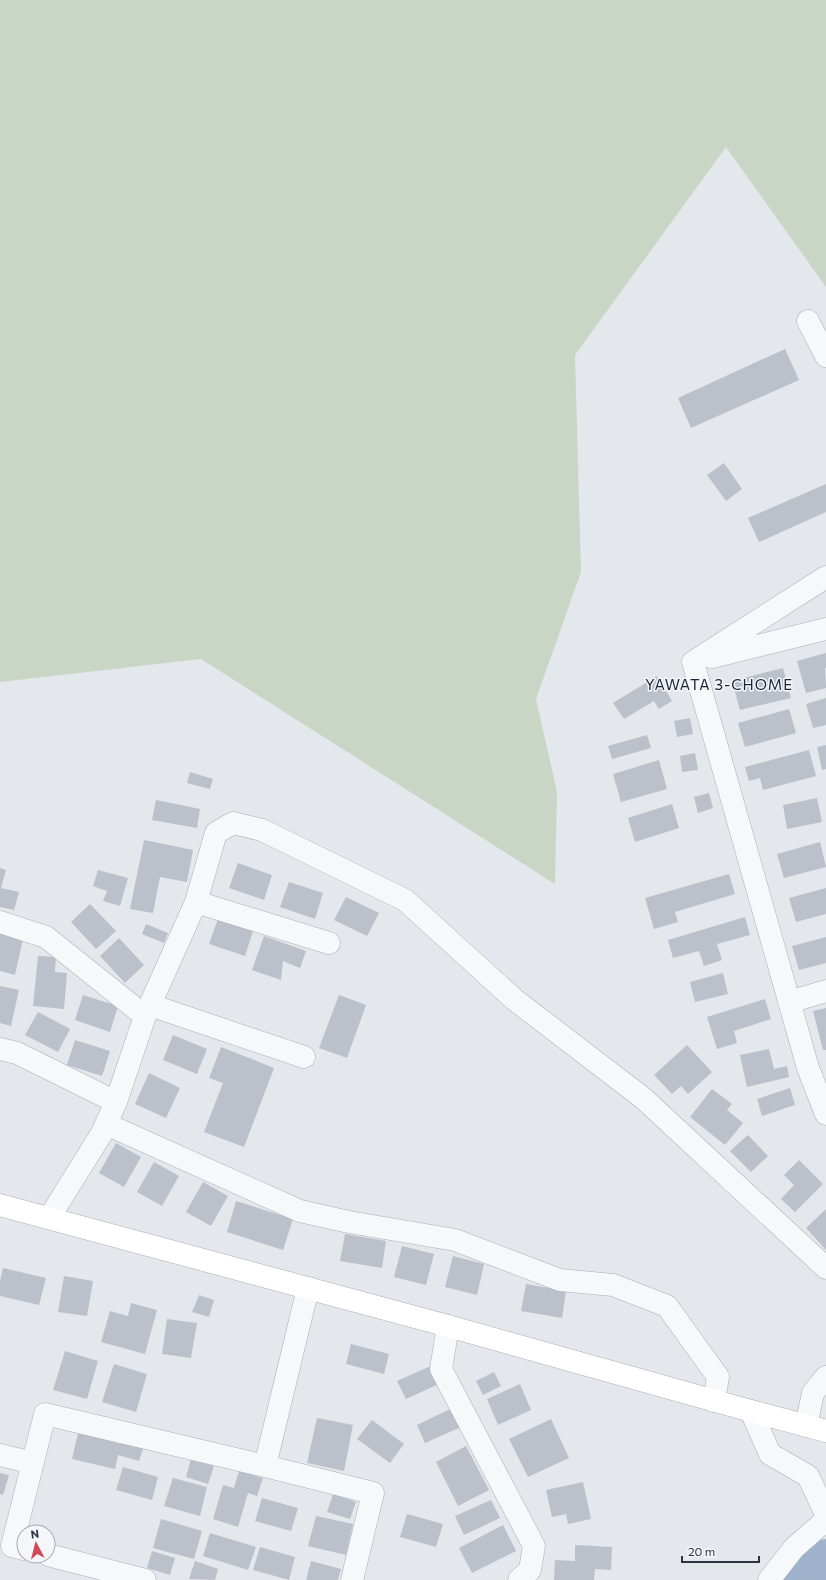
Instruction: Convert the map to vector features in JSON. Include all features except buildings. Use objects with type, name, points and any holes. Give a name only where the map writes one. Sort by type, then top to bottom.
[{"type":"street","points":[[808,321],[826,356]]},
{"type":"street","points":[[693,662],[826,577]]},
{"type":"street","points":[[693,662],[826,629]]},
{"type":"street","points":[[693,662],[808,1068],[826,1114]]},
{"type":"street","points":[[48,1218],[102,1133],[116,1102],[147,1011],[196,902],[216,833],[233,823],[262,830],[405,900],[515,1000],[643,1098],[826,1268]]},
{"type":"street","points":[[196,902],[329,943]]},
{"type":"street","points":[[0,922],[46,937],[147,1011],[304,1057]]},
{"type":"street","points":[[789,1002],[826,991]]},
{"type":"street","points":[[0,1049],[17,1053],[116,1102]]},
{"type":"street","points":[[106,1124],[300,1211],[349,1222],[455,1240],[560,1280],[613,1285],[667,1306],[718,1377],[714,1401]]},
{"type":"street","points":[[0,1205],[448,1326],[751,1412],[816,1428],[813,1393],[826,1377]]},
{"type":"street","points":[[265,1466],[308,1288]]},
{"type":"street","points":[[448,1326],[441,1369],[534,1546],[530,1570],[519,1580]]},
{"type":"street","points":[[751,1412],[770,1454],[808,1476],[826,1514]]},
{"type":"street","points":[[18,1524],[45,1414],[373,1493],[352,1580]]},
{"type":"street","points":[[0,1456],[33,1463]]},
{"type":"street","points":[[769,1580],[794,1548],[826,1520]]},
{"type":"street","points":[[16,1530],[12,1546],[16,1547]]},
{"type":"street","points":[[56,1557],[145,1580]]},
{"type":"green space","points":[[0,0],[826,0],[826,287],[726,147],[575,355],[581,572],[536,699],[557,792],[555,884],[201,659],[0,682]]},
{"type":"waterway","points":[[807,1580],[826,1562]]},
{"type":"district","name":"YAWATA 3-CHOME","points":[[719,685]]}]
